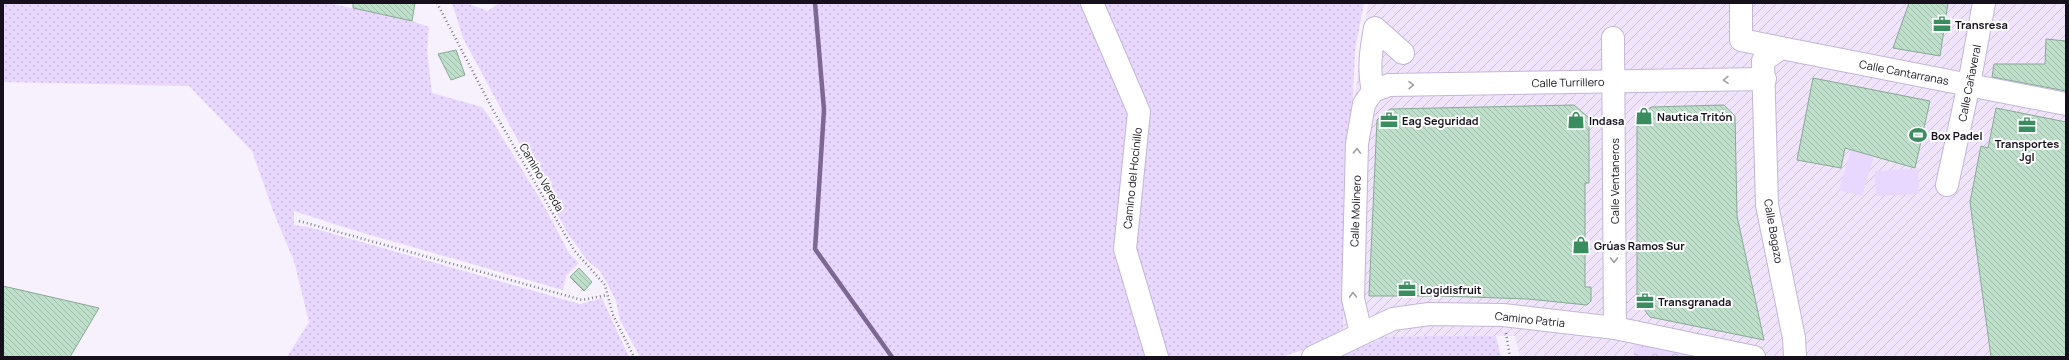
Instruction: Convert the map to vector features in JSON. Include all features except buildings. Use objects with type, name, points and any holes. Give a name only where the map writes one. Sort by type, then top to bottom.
[{"type":"street","name":"Camino del Hocinillo","points":[[1092,3],[1139,112],[1125,249],[1157,357]]},
{"type":"street","name":"Calle Cantarranas","points":[[1742,3],[1741,40],[2066,104]]},
{"type":"street","name":"Calle Cañaveral","points":[[1946,185],[1969,84],[1984,3]]},
{"type":"street","points":[[1373,91],[1369,74],[1370,51],[1375,28],[1403,53]]},
{"type":"street","name":"Calle Ventaneros","points":[[1613,38],[1615,328]]},
{"type":"street","points":[[1765,80],[1764,62],[1781,48]]},
{"type":"street","name":"Calle Turrillero","points":[[1373,91],[1389,85],[1765,80]]},
{"type":"street","name":"Calle Bagazo","points":[[1765,80],[1767,205],[1794,338],[1795,357]]},
{"type":"street","name":"Calle Molinero","points":[[1361,333],[1353,299],[1357,144],[1364,104],[1373,91]]},
{"type":"street","name":"Camino Patria","points":[[1313,357],[1393,319],[1429,314],[1503,315],[1615,328],[1754,357]]},
{"type":"path","name":"Camino Vereda","points":[[437,3],[494,112],[574,250],[605,285],[613,315],[634,357]]},
{"type":"path","points":[[299,220],[582,300],[607,294]]},
{"type":"path","points":[[1503,315],[1510,357]]},
{"type":"shaded area","points":[[1368,3],[2066,3],[2066,357],[1723,357],[1633,339],[1634,357],[1520,357],[1515,336],[1431,336],[1386,337],[1342,357],[1355,93]]},
{"type":"green space","points":[[3,3],[328,3],[412,21],[429,27],[427,50],[432,93],[482,107],[493,122],[543,204],[569,253],[579,263],[566,276],[563,290],[353,230],[294,211],[294,225],[309,227],[580,304],[602,298],[629,357],[287,357],[309,322],[294,261],[273,211],[252,151],[189,86],[3,82]]},
{"type":"green space","points":[[452,3],[466,3],[488,11],[499,3],[1084,3],[1130,118],[1121,205],[1147,357],[640,357],[620,320],[616,301],[608,285],[600,271],[587,260],[568,234],[463,38]]},
{"type":"green space","points":[[1099,3],[1364,3],[1355,50],[1343,329],[1336,337],[1315,346],[1281,357],[1163,357],[1130,248],[1145,112]]},
{"type":"green space","points":[[1851,150],[1874,156],[1862,196],[1839,190]]},
{"type":"green space","points":[[1918,169],[1919,194],[1876,196],[1875,171]]},
{"type":"green space","points":[[1496,336],[1501,357],[1340,357],[1386,337]]},
{"type":"green space","points":[[1633,338],[1723,357],[1634,357]]},
{"type":"waterway","points":[[815,3],[824,110],[815,249],[892,357]]},
{"type":"place","name":"Transresa","points":[[1942,24]]},
{"type":"place","name":"Nautica Tritón","points":[[1644,116]]},
{"type":"place","name":"Eag Seguridad","points":[[1389,120]]},
{"type":"place","name":"Indasa","points":[[1576,120]]},
{"type":"place","name":"Transportes Jgl","points":[[2027,125]]},
{"type":"place","name":"Box Padel","points":[[1918,135]]},
{"type":"place","name":"Grúas Ramos Sur","points":[[1581,245]]},
{"type":"place","name":"Logidisfruit","points":[[1407,289]]},
{"type":"place","name":"Transgranada","points":[[1645,301]]}]
